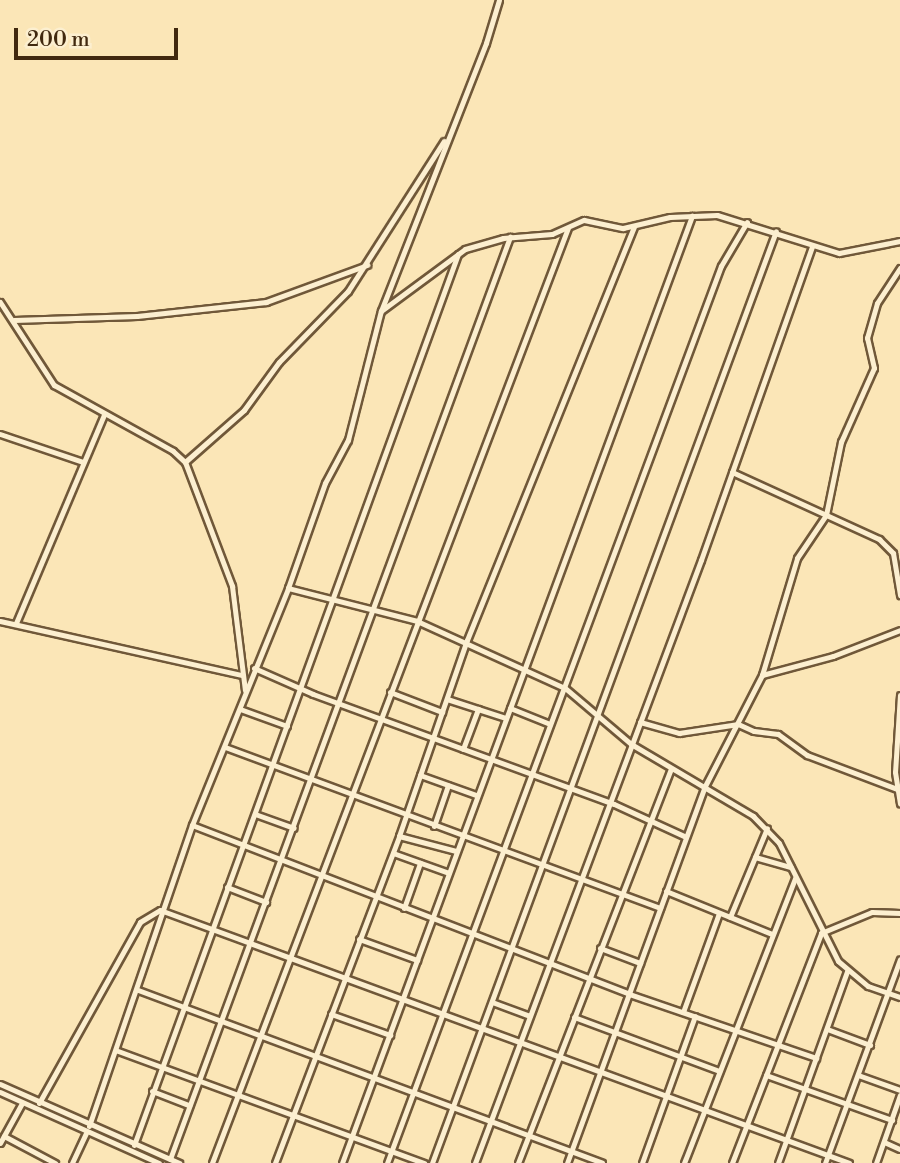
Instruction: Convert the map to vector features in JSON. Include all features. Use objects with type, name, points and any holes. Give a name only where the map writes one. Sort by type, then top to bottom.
[{"type":"street","points":[[89,1126],[118,1051],[160,910],[192,825],[288,588],[326,483],[351,432],[381,311],[423,208],[444,141],[486,43],[499,0]]},
{"type":"street","points":[[185,462],[244,410],[279,362],[369,264],[444,141]]},
{"type":"street","points":[[381,311],[458,253],[510,237],[568,228],[584,219],[634,226],[692,216],[747,222],[839,253],[900,242]]},
{"type":"street","points":[[342,1163],[433,920],[489,758],[526,667],[692,216]]},
{"type":"street","points":[[387,1163],[721,267],[747,222]]},
{"type":"street","points":[[275,1163],[393,853],[467,640],[634,226]]},
{"type":"street","points":[[212,1163],[293,959],[390,692],[568,228]]},
{"type":"street","points":[[432,1163],[570,788],[600,715],[776,231]]},
{"type":"street","points":[[170,1159],[375,610],[510,237]]},
{"type":"street","points":[[475,1163],[732,472],[812,246]]},
{"type":"street","points":[[134,1145],[458,253]]},
{"type":"street","points":[[14,320],[137,316],[266,302],[369,264]]},
{"type":"street","points":[[567,1163],[705,786],[762,675],[797,558],[826,515],[841,442],[874,368],[867,338],[877,303],[900,268]]},
{"type":"street","points":[[0,302],[54,385],[173,451],[185,462],[232,586],[246,693]]},
{"type":"street","points":[[16,623],[104,415]]},
{"type":"street","points":[[0,434],[83,462]]},
{"type":"street","points":[[732,472],[888,545],[900,595]]},
{"type":"street","points":[[288,588],[417,621],[467,640],[565,688],[631,744],[705,786],[766,828],[791,867],[821,933],[847,971],[890,996],[900,997]]},
{"type":"street","points":[[0,621],[242,675]]},
{"type":"street","points":[[762,675],[833,656],[900,630]]},
{"type":"street","points":[[254,668],[301,689],[609,802],[686,837]]},
{"type":"street","points":[[390,692],[442,712]]},
{"type":"street","points":[[900,695],[897,789],[900,804]]},
{"type":"street","points":[[447,699],[506,718]]},
{"type":"street","points":[[510,708],[550,724]]},
{"type":"street","points":[[240,709],[287,726]]},
{"type":"street","points":[[463,749],[478,709]]},
{"type":"street","points":[[640,722],[679,733],[737,724],[778,733],[807,755],[897,789]]},
{"type":"street","points":[[225,747],[542,867],[660,908]]},
{"type":"street","points":[[518,1163],[620,894],[671,769]]},
{"type":"street","points":[[420,775],[476,795]]},
{"type":"street","points":[[434,826],[448,785]]},
{"type":"street","points":[[254,814],[293,828]]},
{"type":"street","points":[[192,825],[629,994],[816,1058]]},
{"type":"street","points":[[730,917],[766,828]]},
{"type":"street","points":[[399,836],[456,851]]},
{"type":"street","points":[[393,853],[449,873]]},
{"type":"street","points":[[755,857],[791,867]]},
{"type":"street","points":[[404,908],[420,863]]},
{"type":"street","points":[[684,1163],[794,878]]},
{"type":"street","points":[[227,887],[266,902]]},
{"type":"street","points":[[666,891],[772,934]]},
{"type":"street","points":[[160,910],[849,1163]]},
{"type":"street","points":[[39,1103],[140,922],[160,910]]},
{"type":"street","points":[[732,1163],[821,933],[873,912],[900,913]]},
{"type":"street","points":[[683,1012],[719,913]]},
{"type":"street","points":[[359,939],[417,960]]},
{"type":"street","points":[[600,948],[640,963]]},
{"type":"street","points":[[825,1163],[890,996],[900,959]]},
{"type":"street","points":[[778,1163],[847,971]]},
{"type":"street","points":[[138,990],[182,1009],[602,1163]]},
{"type":"street","points":[[492,1002],[530,1016]]},
{"type":"street","points":[[331,1014],[390,1035]]},
{"type":"street","points":[[642,1163],[695,1016]]},
{"type":"street","points":[[574,1017],[719,1070]]},
{"type":"street","points":[[827,1029],[870,1045]]},
{"type":"street","points":[[118,1051],[424,1163]]},
{"type":"street","points":[[766,1075],[892,1119]]},
{"type":"street","points":[[858,1075],[900,1092],[876,1163]]},
{"type":"street","points":[[0,1084],[89,1126],[179,1163]]},
{"type":"street","points":[[152,1091],[189,1105]]},
{"type":"street","points":[[0,1092],[86,1133],[159,1163]]},
{"type":"street","points":[[0,1143],[22,1103]]},
{"type":"street","points":[[72,1163],[86,1133]]},
{"type":"street","points":[[4,1136],[53,1163]]},
{"type":"street","points":[[884,1142],[900,1149]]}]
